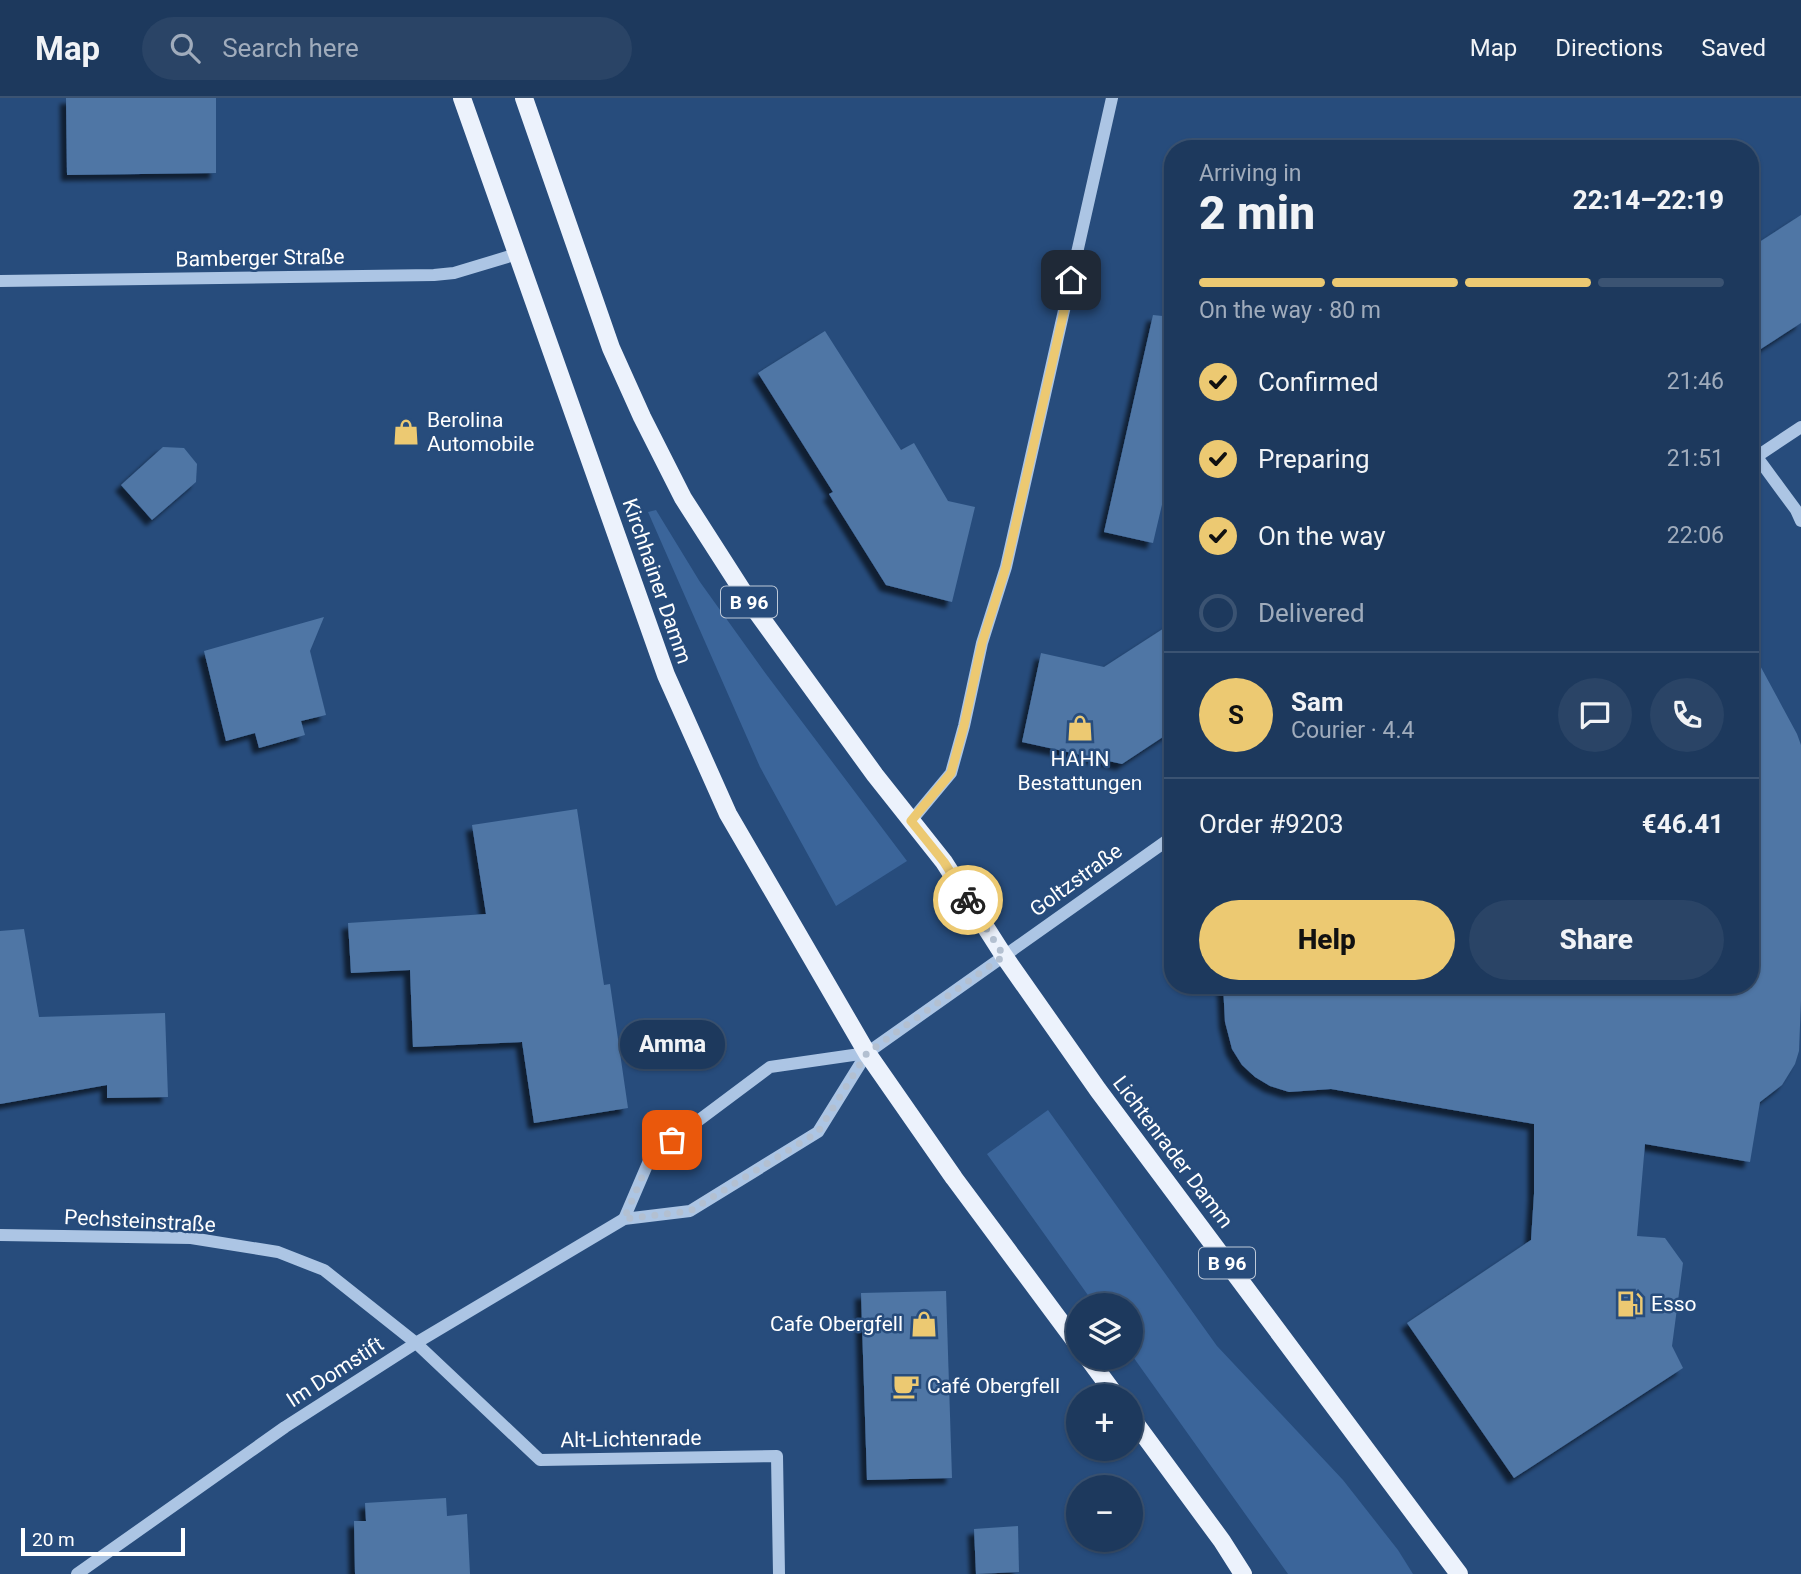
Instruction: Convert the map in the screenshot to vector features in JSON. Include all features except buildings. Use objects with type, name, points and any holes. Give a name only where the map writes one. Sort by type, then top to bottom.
[{"type":"main road","name":"Kirchhainer Damm","points":[[462,98],[666,675],[703,761],[751,856],[867,1053]]},
{"type":"main road","name":"B 96","points":[[524,98],[611,348],[683,498],[751,604],[875,775],[944,862],[1004,956]]},
{"type":"main road","name":"Lichtenrader Damm","points":[[1004,956],[1098,1090],[1459,1574]]},
{"type":"main road","points":[[867,1053],[954,1178],[1066,1329]]},
{"type":"main road","points":[[1143,1434],[1243,1574]]},
{"type":"street","points":[[911,821],[951,773],[982,643],[1006,567],[1112,98]]},
{"type":"street","name":"Bamberger Straße","points":[[0,281],[434,275],[454,273],[517,254]]},
{"type":"street","points":[[1759,456],[1801,428]]},
{"type":"street","points":[[1759,465],[1796,510],[1801,521]]},
{"type":"street","name":"Goltzstraße","points":[[867,1053],[1164,843]]},
{"type":"street","points":[[624,1219],[651,1156],[771,1067],[867,1053]]},
{"type":"street","name":"Im Domstift","points":[[77,1574],[285,1427],[416,1343],[624,1219],[690,1211],[818,1132],[867,1053]]},
{"type":"street","name":"Pechsteinstraße","points":[[0,1235],[191,1238],[278,1252],[324,1270],[416,1343]]},
{"type":"street","name":"Alt-Lichtenrade","points":[[416,1343],[540,1460],[777,1457],[779,1574]]},
{"type":"shaded area","points":[[656,510],[700,582],[907,861],[836,906],[760,767],[648,512]]},
{"type":"shaded area","points":[[1048,1110],[1217,1346],[1343,1480],[1398,1550],[1413,1574],[1288,1574],[1142,1370],[1143,1293],[1086,1293],[987,1154]]},
{"type":"way so far","points":[[672,1140],[651,1156],[624,1219],[690,1211],[818,1132],[867,1053],[1004,956],[968,900]]},
{"type":"place","name":"Berolina Automobile","points":[[406,432]]},
{"type":"place","name":"HAHN Bestattungen","points":[[1080,728]]},
{"type":"place","name":"Amma","points":[[672,1140]]},
{"type":"place","name":"Esso","points":[[1630,1304]]},
{"type":"place","name":"Cafe Obergfell","points":[[924,1324]]},
{"type":"place","name":"Café Obergfell","points":[[906,1386]]},
{"type":"route","points":[[968,900],[944,862],[911,821],[951,773],[982,643],[1006,567],[1071,280]]}]
